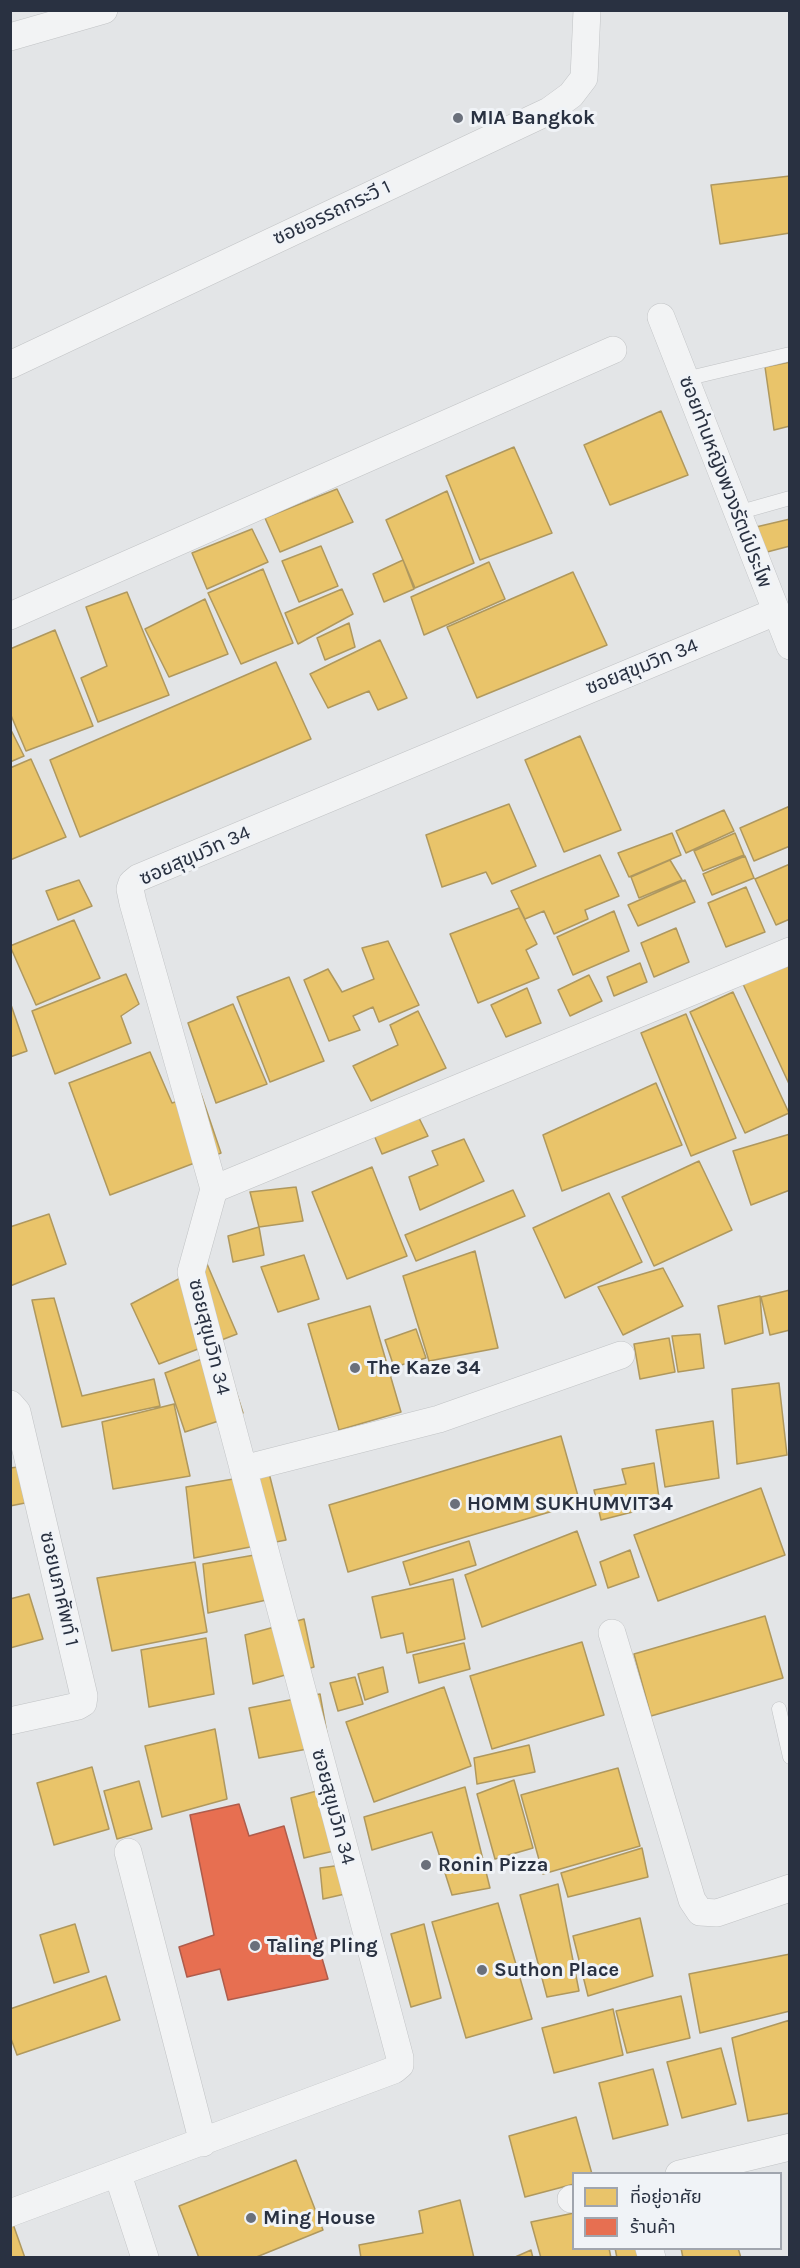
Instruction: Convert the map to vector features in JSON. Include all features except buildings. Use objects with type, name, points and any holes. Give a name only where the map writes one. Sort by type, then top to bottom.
[{"type":"street","points":[[10,37],[104,10]]},
{"type":"street","name":"ซอยอรรถกระวี 1","points":[[10,365],[549,111],[572,95],[584,78],[586,10]]},
{"type":"street","name":"ซอยท่านหญิงพวงรัตน์ประไพ","points":[[661,317],[789,646]]},
{"type":"street","points":[[10,616],[613,350]]},
{"type":"street","name":"ซอยสุขุมวิท 34","points":[[10,2214],[203,2143],[394,2070],[400,2065],[191,1272],[214,1189],[133,903],[130,889],[132,883],[138,878],[775,612]]},
{"type":"street","points":[[214,1189],[789,951]]},
{"type":"street","points":[[243,1469],[439,1419],[621,1355]]},
{"type":"street","name":"ซอยนภาศัพท์ 1","points":[[10,1404],[17,1412],[84,1696],[83,1703],[78,1706],[10,1721]]},
{"type":"street","points":[[612,1633],[692,1900],[700,1912],[717,1912],[789,1888]]},
{"type":"street","points":[[128,1852],[203,2143]]},
{"type":"street","points":[[687,2172],[789,2147]]},
{"type":"street","points":[[118,2175],[145,2258]]},
{"type":"lane","points":[[685,379],[789,354]]},
{"type":"lane","points":[[737,513],[789,498]]},
{"type":"lane","points":[[779,1709],[789,1757]]},
{"type":"place","name":"MIA Bangkok","points":[[458,118]]},
{"type":"place","name":"The Kaze 34","points":[[355,1368]]},
{"type":"place","name":"HOMM SUKHUMVIT34","points":[[455,1504]]},
{"type":"place","name":"Ronin Pizza","points":[[426,1865]]},
{"type":"place","name":"Taling Pling","points":[[255,1946]]},
{"type":"place","name":"Suthon Place","points":[[482,1970]]},
{"type":"place","name":"Ming House","points":[[251,2218]]}]
